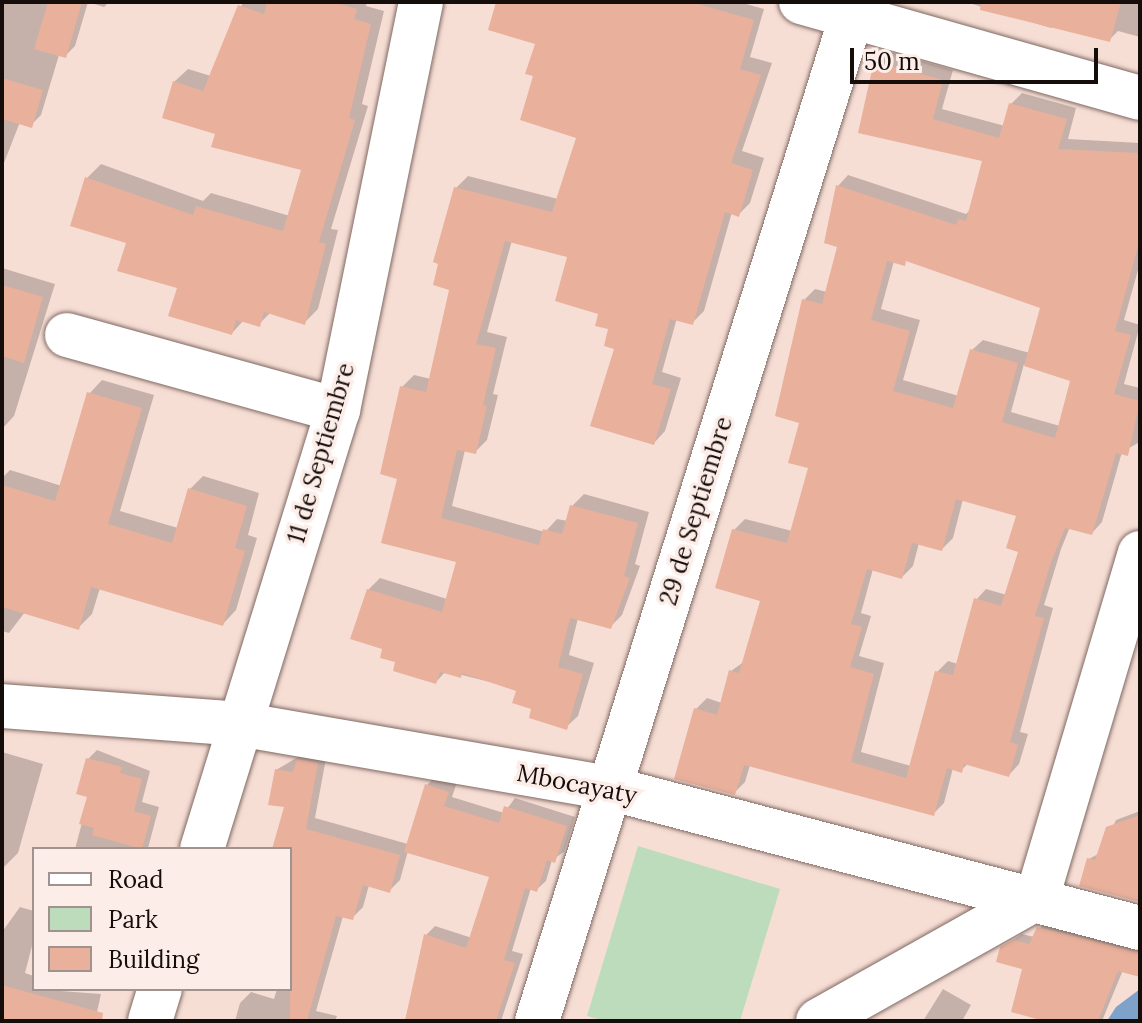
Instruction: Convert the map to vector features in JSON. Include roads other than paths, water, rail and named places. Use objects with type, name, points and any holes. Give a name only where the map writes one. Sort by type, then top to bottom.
[{"type":"street","name":"11 de Septiembre","points":[[203,847],[338,410],[421,2]]},
{"type":"street","points":[[801,2],[854,9],[1140,98]]},
{"type":"street","name":"29 de Septiembre","points":[[537,1021],[854,9]]},
{"type":"street","points":[[67,335],[338,410]]},
{"type":"street","points":[[818,1021],[1037,898],[1140,553]]},
{"type":"street","name":"Mbocayaty","points":[[2,706],[239,724],[609,788],[1037,898],[1140,928]]},
{"type":"street","points":[[150,1021],[159,991]]},
{"type":"water","points":[[1140,989],[1140,1021],[1107,1021],[1116,1007]]}]
